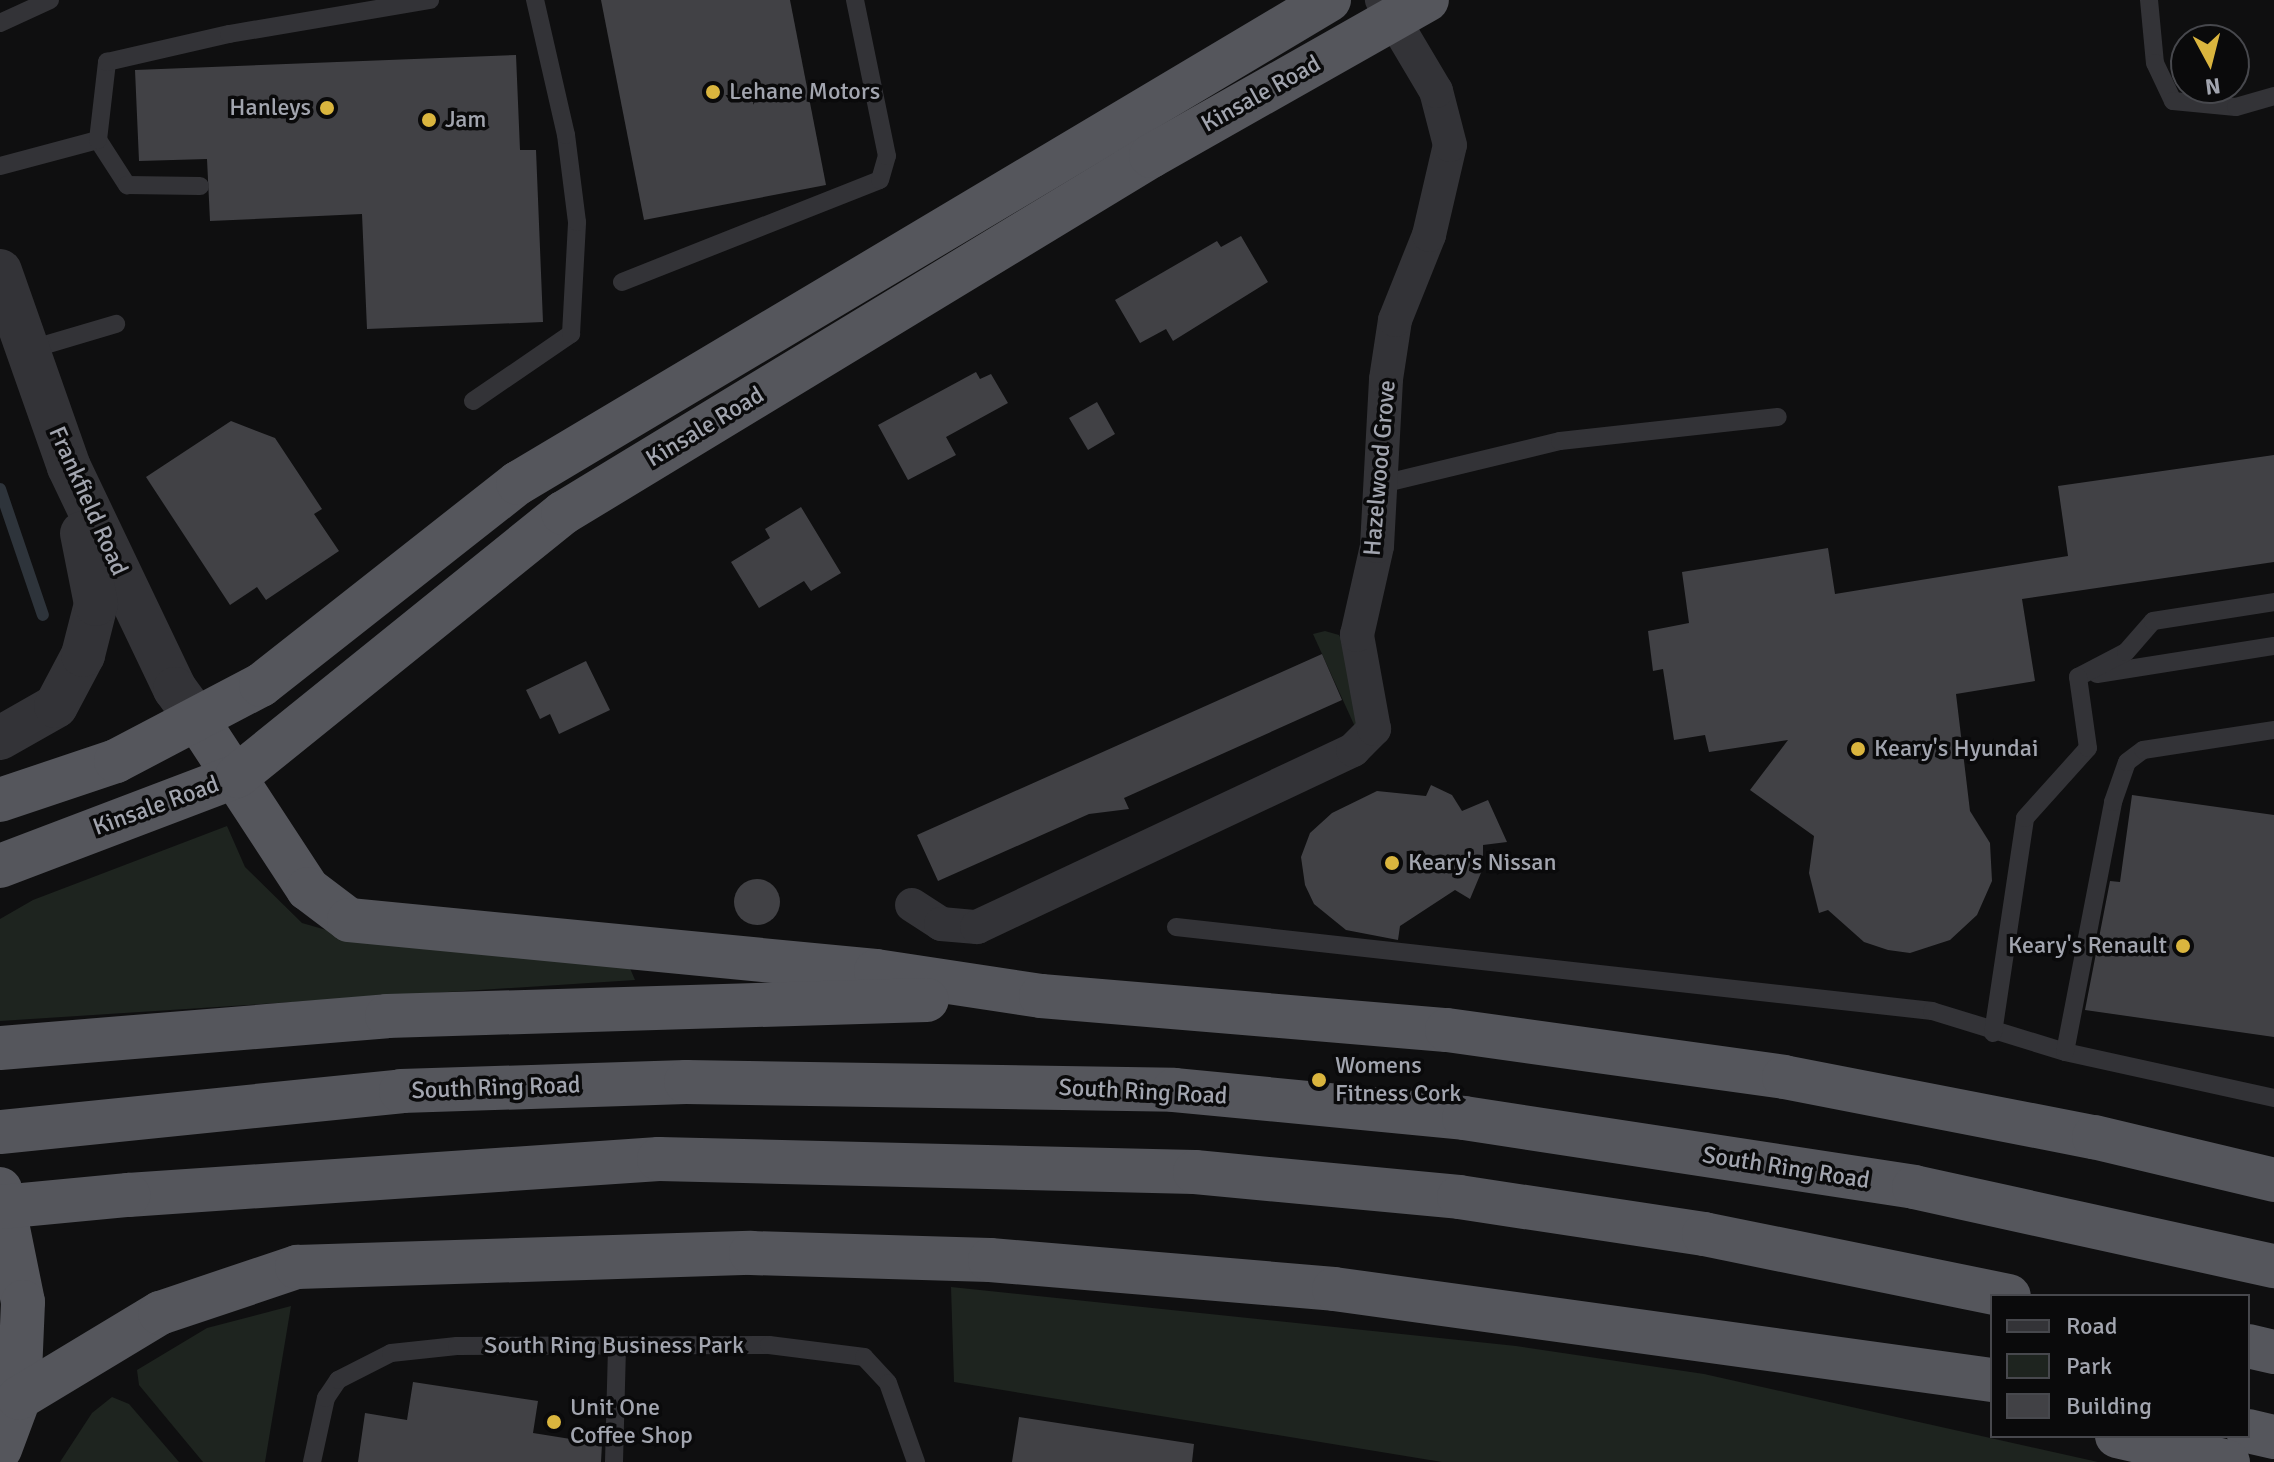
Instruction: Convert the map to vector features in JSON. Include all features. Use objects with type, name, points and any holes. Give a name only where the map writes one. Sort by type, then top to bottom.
[{"type":"highway","name":"Kinsale Road","points":[[0,800],[116,761],[198,721],[261,685],[358,614],[518,483],[1329,0]]},
{"type":"highway","name":"Kinsale Road","points":[[0,866],[237,776],[563,513],[1401,7]]},
{"type":"highway","points":[[198,721],[237,776],[308,889],[349,920],[876,971],[1041,996],[1447,1030],[1784,1077],[2094,1137],[2274,1180]]},
{"type":"highway","points":[[0,1048],[387,1016],[1041,996]]},
{"type":"highway","name":"South Ring Road","points":[[0,1132],[401,1091],[686,1082],[1174,1090],[1464,1118],[1914,1187],[2274,1266]]},
{"type":"highway","points":[[0,1207],[128,1195],[659,1159],[1195,1172],[1459,1197],[1704,1234],[1999,1294]]},
{"type":"highway","points":[[0,1189],[22,1285],[10,1435]]},
{"type":"highway","points":[[10,1435],[160,1313],[229,1286],[297,1267],[489,1258],[751,1253],[1006,1261],[1334,1289],[1762,1345],[1990,1380]]},
{"type":"highway","points":[[1762,1345],[1990,1403]]},
{"type":"highway","points":[[2250,1346],[2274,1352]]},
{"type":"highway","points":[[2250,1431],[2274,1437]]},
{"type":"highway","points":[[2126,1438],[2228,1462]]},
{"type":"street","name":"Hazelwood Grove","points":[[912,905],[941,924],[977,927],[1367,741],[1376,716],[1357,635],[1377,546],[1395,320],[1429,235],[1450,145],[1436,91],[1401,7]]},
{"type":"street","name":"Frankfield Road","points":[[0,271],[15,334],[69,467],[175,689],[198,721]]},
{"type":"street","points":[[0,738],[56,706],[83,655],[96,604],[69,467]]},
{"type":"lane","points":[[0,23],[50,0]]},
{"type":"lane","points":[[200,186],[127,185],[98,140],[107,62],[229,34],[430,0]]},
{"type":"lane","points":[[473,401],[571,334],[577,222],[566,135],[535,0]]},
{"type":"lane","points":[[622,282],[880,180],[887,156],[855,0]]},
{"type":"lane","points":[[2149,0],[2155,63],[2173,101],[2236,107],[2274,96]]},
{"type":"lane","points":[[0,166],[98,140]]},
{"type":"lane","points":[[15,334],[116,324]]},
{"type":"lane","points":[[1382,484],[1560,441],[1778,417]]},
{"type":"lane","points":[[2078,677],[2126,652],[2153,621],[2274,602]]},
{"type":"lane","points":[[2078,677],[2274,646]]},
{"type":"lane","points":[[1993,1033],[2025,818],[2088,748],[2078,677]]},
{"type":"lane","points":[[2065,1052],[2113,802],[2127,762],[2143,750],[2274,730]]},
{"type":"lane","points":[[1176,927],[1932,1011],[1993,1033],[2065,1052],[2274,1098]]},
{"type":"lane","name":"South Ring Business Park","points":[[312,1462],[326,1398],[338,1380],[371,1360],[457,1346],[769,1345],[864,1357],[888,1383],[916,1462]]},
{"type":"lane","points":[[614,1462],[617,1347]]},
{"type":"green space","points":[[1325,631],[1339,635],[1343,643],[1360,714],[1356,729],[1313,634]]},
{"type":"green space","points":[[227,826],[245,867],[302,923],[354,938],[629,966],[635,980],[0,1021],[0,919],[33,900]]},
{"type":"green space","points":[[951,1287],[1516,1346],[1704,1374],[2098,1462],[1442,1462],[954,1382]]},
{"type":"green space","points":[[291,1306],[265,1462],[203,1462],[139,1385],[137,1370],[207,1328]]},
{"type":"green space","points":[[112,1397],[129,1404],[179,1462],[60,1462],[92,1413]]},
{"type":"building","name":"Lehane Motors","points":[[601,0],[790,0],[826,185],[644,220]]},
{"type":"building","points":[[516,55],[520,150],[536,150],[543,322],[367,329],[362,214],[210,221],[207,159],[139,161],[135,70]]},
{"type":"building","points":[[1241,236],[1268,282],[1173,341],[1166,329],[1140,343],[1115,300],[1217,241],[1221,247]]},
{"type":"building","points":[[976,372],[980,379],[991,374],[1008,403],[946,437],[956,455],[908,480],[878,425]]},
{"type":"building","points":[[1097,402],[1115,434],[1088,450],[1069,418]]},
{"type":"building","points":[[231,421],[275,438],[322,509],[314,514],[339,551],[266,600],[257,587],[230,605],[146,477]]},
{"type":"building","name":"Keary's Hyundai","points":[[2274,455],[2274,562],[2022,599],[2035,681],[1956,694],[1970,811],[1990,843],[1992,881],[1977,915],[1950,940],[1910,953],[1888,950],[1864,942],[1828,910],[1819,913],[1809,873],[1814,836],[1750,790],[1788,740],[1709,752],[1705,735],[1674,740],[1663,669],[1653,671],[1648,631],[1689,623],[1682,572],[1828,548],[1835,594],[2068,556],[2058,486]]},
{"type":"building","points":[[801,507],[841,573],[811,591],[804,581],[759,608],[731,562],[770,538],[765,529]]},
{"type":"building","points":[[1322,654],[1342,700],[1124,798],[1129,809],[1089,814],[938,881],[917,835]]},
{"type":"building","points":[[586,661],[610,710],[559,734],[550,714],[540,719],[526,690]]},
{"type":"building","name":"Keary's Nissan","points":[[1431,785],[1452,795],[1462,811],[1488,800],[1507,842],[1483,845],[1483,868],[1470,899],[1455,890],[1400,926],[1398,940],[1346,930],[1314,904],[1305,885],[1301,857],[1310,833],[1332,813],[1377,791],[1426,796]]},
{"type":"building","name":"Keary's Renault","points":[[2132,795],[2274,815],[2274,1037],[2085,1010],[2110,881],[2120,882]]},
{"type":"building","points":[[757,879],[773,886],[780,902],[773,918],[757,925],[741,918],[734,902],[741,886]]},
{"type":"building","points":[[413,1382],[538,1401],[533,1433],[602,1444],[601,1462],[358,1462],[365,1413],[407,1420]]},
{"type":"building","points":[[1019,1417],[1194,1444],[1192,1462],[1012,1462]]},
{"type":"waterway","points":[[0,489],[43,615]]},
{"type":"place","name":"Lehane Motors","points":[[713,92]]},
{"type":"place","name":"Hanleys","points":[[327,108]]},
{"type":"place","name":"Jam","points":[[429,120]]},
{"type":"place","name":"Keary's Hyundai","points":[[1858,749]]},
{"type":"place","name":"Keary's Nissan","points":[[1392,863]]},
{"type":"place","name":"Keary's Renault","points":[[2183,946]]},
{"type":"place","name":"Womens Fitness Cork","points":[[1319,1080]]},
{"type":"place","name":"Unit One Coffee Shop","points":[[554,1422]]}]
